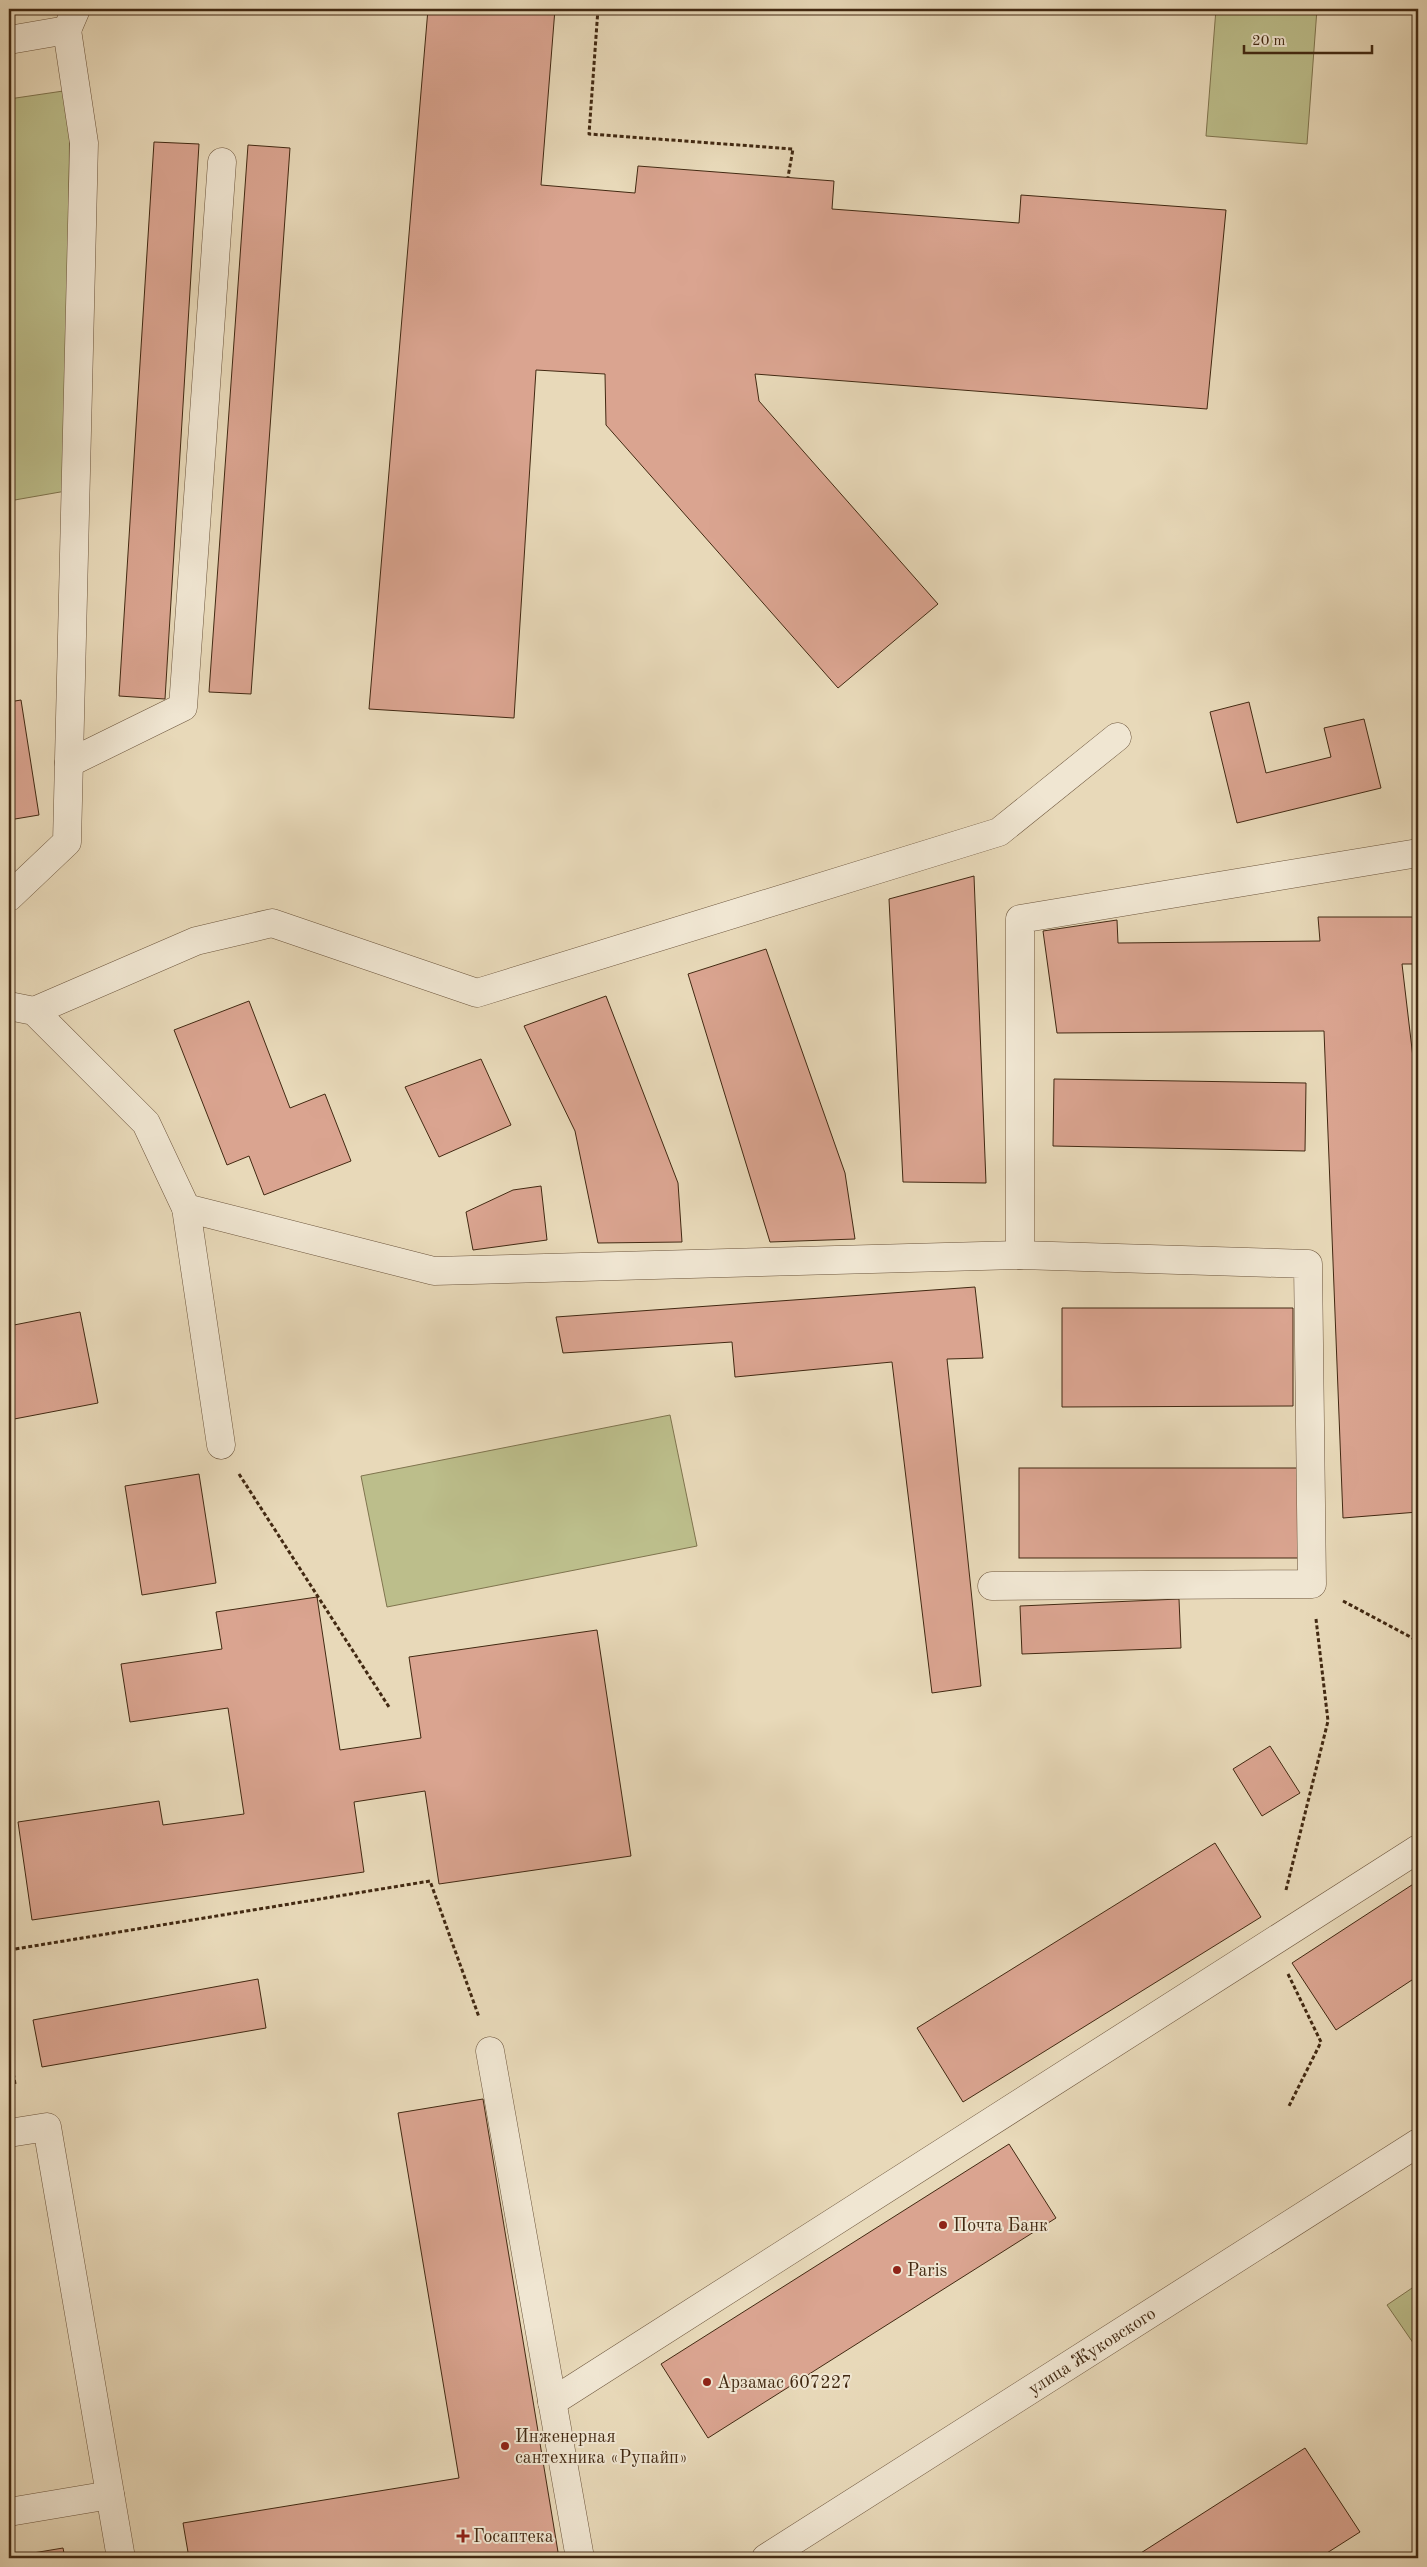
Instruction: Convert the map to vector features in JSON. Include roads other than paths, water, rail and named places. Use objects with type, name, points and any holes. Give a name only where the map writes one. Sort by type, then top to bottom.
[{"type":"street","points":[[9,40],[72,20],[84,143],[67,842],[9,897]]},
{"type":"street","points":[[69,763],[183,706],[222,162]]},
{"type":"street","points":[[220,1445],[186,1208],[146,1123],[21,1008],[196,941],[272,923],[476,994],[999,832],[1116,737]]},
{"type":"street","points":[[1020,1255],[1020,919],[1418,853]]},
{"type":"street","points":[[186,1208],[434,1271],[1020,1255],[1308,1264],[1312,1584],[992,1586]]},
{"type":"street","points":[[552,2402],[1418,1849]]},
{"type":"street","points":[[490,2050],[580,2558]]},
{"type":"street","points":[[9,2133],[47,2127],[120,2558]]},
{"type":"street","name":"улица Жуковского","points":[[766,2558],[1418,2143]]},
{"type":"street","points":[[9,2512],[110,2494]]},
{"type":"place","name":"Почта Банк","points":[[943,2225]]},
{"type":"place","name":"Paris","points":[[897,2270]]},
{"type":"place","name":"Арзамас 607227","points":[[707,2382]]},
{"type":"place","name":"Инженерная сантехника «Рупайп»","points":[[505,2446]]},
{"type":"place","name":"Госаптека","points":[[463,2536]]}]
